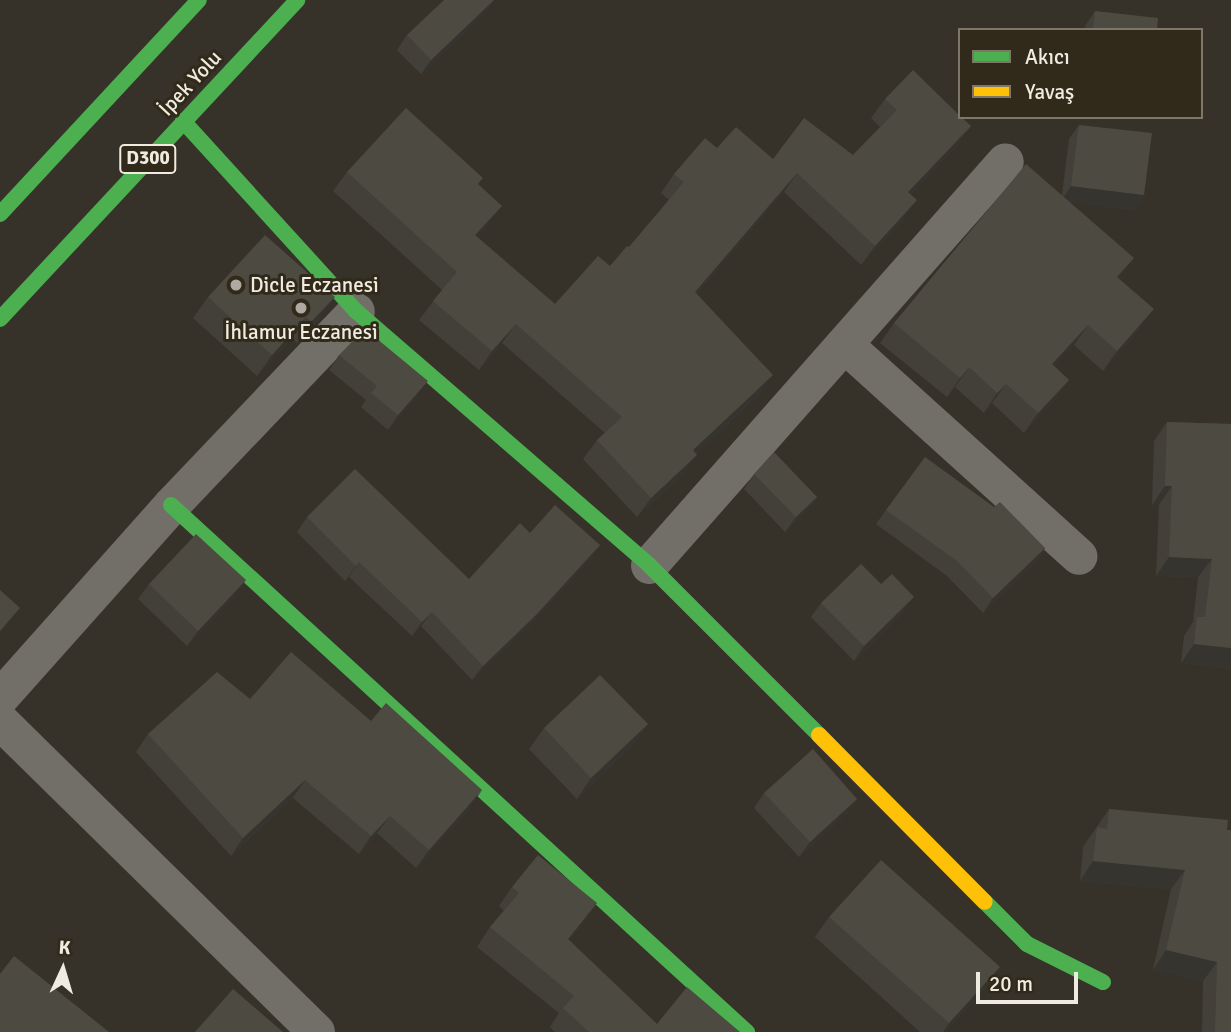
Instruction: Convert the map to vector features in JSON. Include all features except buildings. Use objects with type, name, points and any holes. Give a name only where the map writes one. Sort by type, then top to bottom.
[{"type":"main road","points":[[0,214],[199,0]]},
{"type":"main road","name":"İpek Yolu","points":[[0,319],[297,0]]},
{"type":"main road","points":[[183,121],[356,311],[649,565],[1027,944],[1104,982]]},
{"type":"main road","points":[[172,505],[747,1032]]},
{"type":"street","points":[[649,565],[1005,161]]},
{"type":"street","points":[[0,698],[172,505],[356,311]]},
{"type":"street","points":[[844,344],[1079,556]]},
{"type":"street","points":[[0,721],[316,1032]]},
{"type":"traffic: fast","points":[[0,214],[199,0]]},
{"type":"traffic: fast","points":[[0,319],[297,0]]},
{"type":"traffic: fast","points":[[183,121],[356,311],[649,565],[819,735]]},
{"type":"traffic: fast","points":[[171,505],[747,1032]]},
{"type":"traffic: fast","points":[[985,902],[1027,944],[1103,982]]},
{"type":"traffic: slow","points":[[819,735],[985,902]]},
{"type":"place","name":"Dicle Eczanesi","points":[[236,285]]},
{"type":"place","name":"İhlamur Eczanesi","points":[[301,308]]}]
